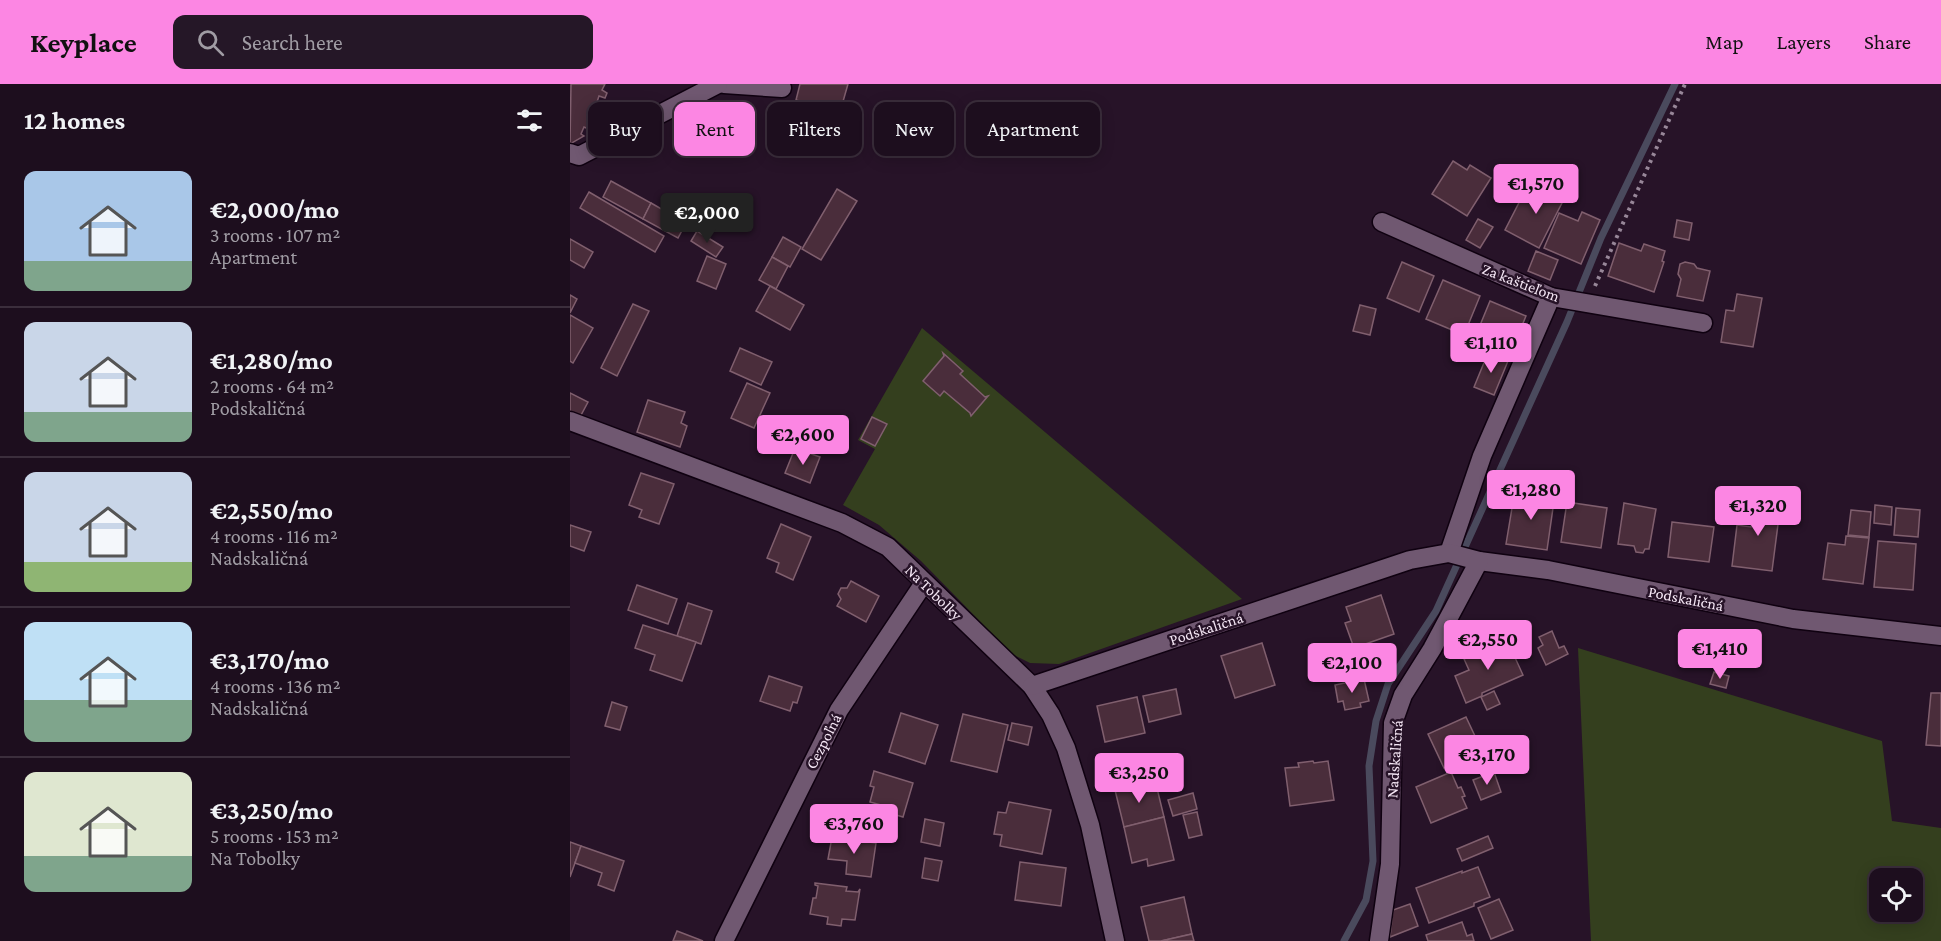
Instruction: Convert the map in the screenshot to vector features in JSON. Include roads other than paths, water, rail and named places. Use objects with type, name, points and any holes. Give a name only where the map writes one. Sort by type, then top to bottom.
[{"type":"street","points":[[570,153],[579,156],[718,84]]},
{"type":"street","points":[[724,84],[782,88]]},
{"type":"street","name":"Za kaštieľom","points":[[1382,222],[1551,297],[1703,323]]},
{"type":"street","name":"Nadskaličná","points":[[1379,941],[1390,864],[1393,723],[1403,695],[1432,649],[1463,557],[1482,456],[1551,297]]},
{"type":"street","name":"Na Tobolky","points":[[570,421],[842,523],[888,548],[1032,686],[1051,715],[1066,748],[1090,825],[1115,941]]},
{"type":"street","name":"Podskaličná","points":[[1032,686],[1410,560],[1463,557],[1548,570],[1793,620],[1941,636]]},
{"type":"street","name":"Cezpoľná","points":[[724,941],[839,710],[924,583]]},
{"type":"waterway","points":[[1344,941],[1366,900],[1373,861],[1369,766],[1376,721],[1388,684],[1436,611],[1567,322],[1601,238],[1675,84]]}]
